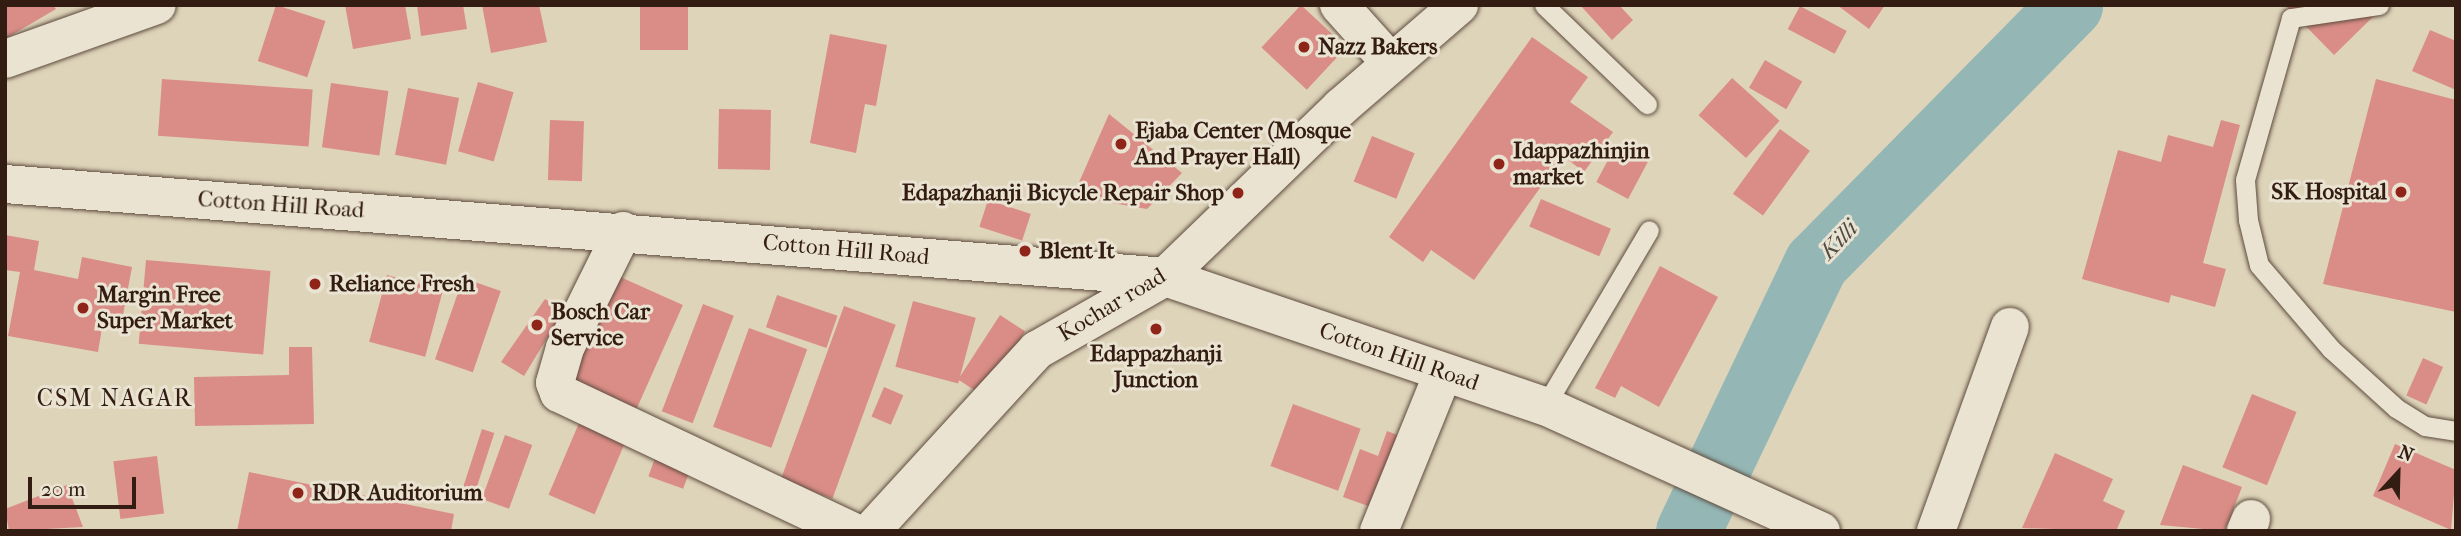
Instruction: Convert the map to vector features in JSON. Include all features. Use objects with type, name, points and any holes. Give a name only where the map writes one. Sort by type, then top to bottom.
[{"type":"street","points":[[5,59],[157,5]]},
{"type":"street","points":[[1339,5],[1391,63]]},
{"type":"street","name":"Kochar road","points":[[871,531],[1037,349],[1166,277],[1391,63],[1459,5]]},
{"type":"street","name":"Cotton Hill Road","points":[[5,184],[623,231],[1166,277],[1545,406],[1657,454],[1809,525]]},
{"type":"street","points":[[623,231],[565,348],[555,383],[559,393],[850,531]]},
{"type":"street","points":[[1936,531],[2010,327]]},
{"type":"street","points":[[1378,531],[1443,373]]},
{"type":"lane","points":[[1544,5],[1647,104]]},
{"type":"lane","points":[[2379,5],[2291,18],[2245,180],[2248,220],[2259,265],[2331,349],[2396,408],[2425,426],[2456,431]]},
{"type":"lane","points":[[1545,406],[1649,230]]},
{"type":"building","points":[[5,5],[53,5],[56,9],[5,39]]},
{"type":"building","points":[[276,5],[325,21],[307,77],[258,61]]},
{"type":"building","points":[[345,5],[405,5],[411,39],[353,49]]},
{"type":"building","points":[[417,5],[463,5],[467,29],[421,36]]},
{"type":"building","points":[[482,5],[539,5],[547,42],[491,53]]},
{"type":"building","points":[[640,5],[688,5],[688,50],[640,50]]},
{"type":"building","name":"Nazz Bakers","points":[[1301,5],[1346,47],[1307,90],[1261,47]]},
{"type":"building","points":[[1580,5],[1619,5],[1633,20],[1612,40]]},
{"type":"building","points":[[1837,5],[1885,5],[1869,29]]},
{"type":"building","points":[[2285,5],[2385,5],[2334,55]]},
{"type":"building","points":[[1800,6],[1847,31],[1835,54],[1788,29]]},
{"type":"building","points":[[2430,30],[2456,41],[2456,90],[2412,71]]},
{"type":"building","points":[[830,34],[887,45],[876,106],[865,104],[856,153],[810,143]]},
{"type":"building","name":"Idappazhinjin market","points":[[1532,37],[1588,77],[1570,102],[1613,132],[1584,172],[1563,156],[1474,280],[1431,250],[1423,262],[1389,237]]},
{"type":"building","points":[[1765,60],[1802,82],[1786,109],[1749,88]]},
{"type":"building","points":[[1732,78],[1780,121],[1746,158],[1699,115]]},
{"type":"building","points":[[162,79],[313,90],[309,146],[158,136]]},
{"type":"building","name":"SK Hospital","points":[[2376,79],[2456,100],[2456,312],[2323,284]]},
{"type":"building","points":[[478,82],[514,92],[494,161],[458,151]]},
{"type":"building","points":[[331,83],[388,91],[379,155],[322,147]]},
{"type":"building","points":[[408,88],[459,98],[446,165],[395,155]]},
{"type":"building","points":[[719,109],[771,110],[770,170],[718,169]]},
{"type":"building","name":"Ejaba Center (Mosque And Prayer Hall)","points":[[1109,114],[1182,173],[1147,209],[1073,196]]},
{"type":"building","points":[[550,120],[584,121],[582,181],[548,180]]},
{"type":"building","points":[[2221,120],[2240,125],[2203,263],[2226,269],[2215,307],[2171,295],[2169,303],[2082,279],[2118,150],[2161,162],[2168,135],[2213,147]]},
{"type":"building","points":[[1780,129],[1810,151],[1763,215],[1733,194]]},
{"type":"building","points":[[1372,136],[1415,153],[1396,199],[1354,181]]},
{"type":"building","points":[[1616,145],[1648,162],[1628,199],[1596,182]]},
{"type":"building","points":[[1541,199],[1611,229],[1599,256],[1529,227]]},
{"type":"building","points":[[988,200],[1031,214],[1022,241],[979,227]]},
{"type":"building","points":[[5,235],[39,241],[34,270],[78,279],[82,257],[132,267],[120,331],[102,328],[98,352],[8,336],[20,272],[5,270]]},
{"type":"building","points":[[146,260],[271,271],[263,355],[139,344]]},
{"type":"building","points":[[1660,266],[1718,297],[1659,407],[1621,386],[1615,398],[1595,388]]},
{"type":"building","points":[[387,275],[443,290],[425,357],[369,342]]},
{"type":"building","points":[[618,276],[683,305],[634,415],[569,386]]},
{"type":"building","points":[[463,278],[501,291],[473,372],[435,359]]},
{"type":"building","points":[[777,295],[838,316],[826,348],[766,327]]},
{"type":"building","points":[[545,299],[564,310],[524,376],[501,362]]},
{"type":"building","points":[[913,301],[976,318],[958,384],[895,367]]},
{"type":"building","points":[[703,304],[734,316],[693,423],[662,411]]},
{"type":"building","points":[[844,306],[896,325],[832,499],[781,480]]},
{"type":"building","points":[[1000,315],[1025,331],[983,396],[958,380]]},
{"type":"building","points":[[749,328],[807,349],[771,448],[713,427]]},
{"type":"building","points":[[289,347],[312,347],[314,424],[195,426],[194,377],[289,375]]},
{"type":"building","points":[[2423,358],[2443,367],[2426,404],[2406,395]]},
{"type":"building","points":[[884,387],[903,395],[891,425],[871,416]]},
{"type":"building","points":[[2252,394],[2297,412],[2267,485],[2222,467]]},
{"type":"building","points":[[1293,404],[1361,429],[1338,491],[1270,466]]},
{"type":"building","points":[[579,423],[625,443],[595,514],[549,495]]},
{"type":"building","points":[[482,429],[494,433],[475,492],[463,488]]},
{"type":"building","points":[[1387,431],[1408,439],[1382,511],[1343,497],[1360,449],[1378,456]]},
{"type":"building","points":[[505,435],[532,445],[509,509],[482,499]]},
{"type":"building","points":[[2395,444],[2456,470],[2451,530],[2373,496]]},
{"type":"building","points":[[659,447],[694,460],[683,489],[648,476]]},
{"type":"building","points":[[2055,453],[2113,479],[2103,501],[2125,511],[2116,531],[2022,528]]},
{"type":"building","points":[[157,456],[164,514],[120,519],[113,461]]},
{"type":"building","points":[[2183,465],[2242,487],[2225,531],[2160,525]]},
{"type":"building","name":"RDR Auditorium","points":[[249,472],[454,514],[451,531],[237,531]]},
{"type":"building","points":[[67,485],[83,527],[9,531],[5,509]]},
{"type":"waterway","name":"Killi","points":[[1688,531],[1816,263],[2070,5]]},
{"type":"place","name":"Nazz Bakers","points":[[1304,47]]},
{"type":"place","name":"Ejaba Center (Mosque And Prayer Hall)","points":[[1121,144]]},
{"type":"place","name":"Idappazhinjin market","points":[[1499,164]]},
{"type":"place","name":"SK Hospital","points":[[2401,192]]},
{"type":"place","name":"Edapazhanji Bicycle Repair Shop","points":[[1238,193]]},
{"type":"place","name":"Blent It","points":[[1025,251]]},
{"type":"place","name":"Reliance Fresh","points":[[315,284]]},
{"type":"place","name":"Margin Free Super Market","points":[[83,308]]},
{"type":"place","name":"Bosch Car Service","points":[[537,325]]},
{"type":"place","name":"Edappazhanji Junction","points":[[1156,329]]},
{"type":"place","name":"RDR Auditorium","points":[[298,493]]},
{"type":"district","name":"CSM NAGAR","points":[[115,399]]}]
